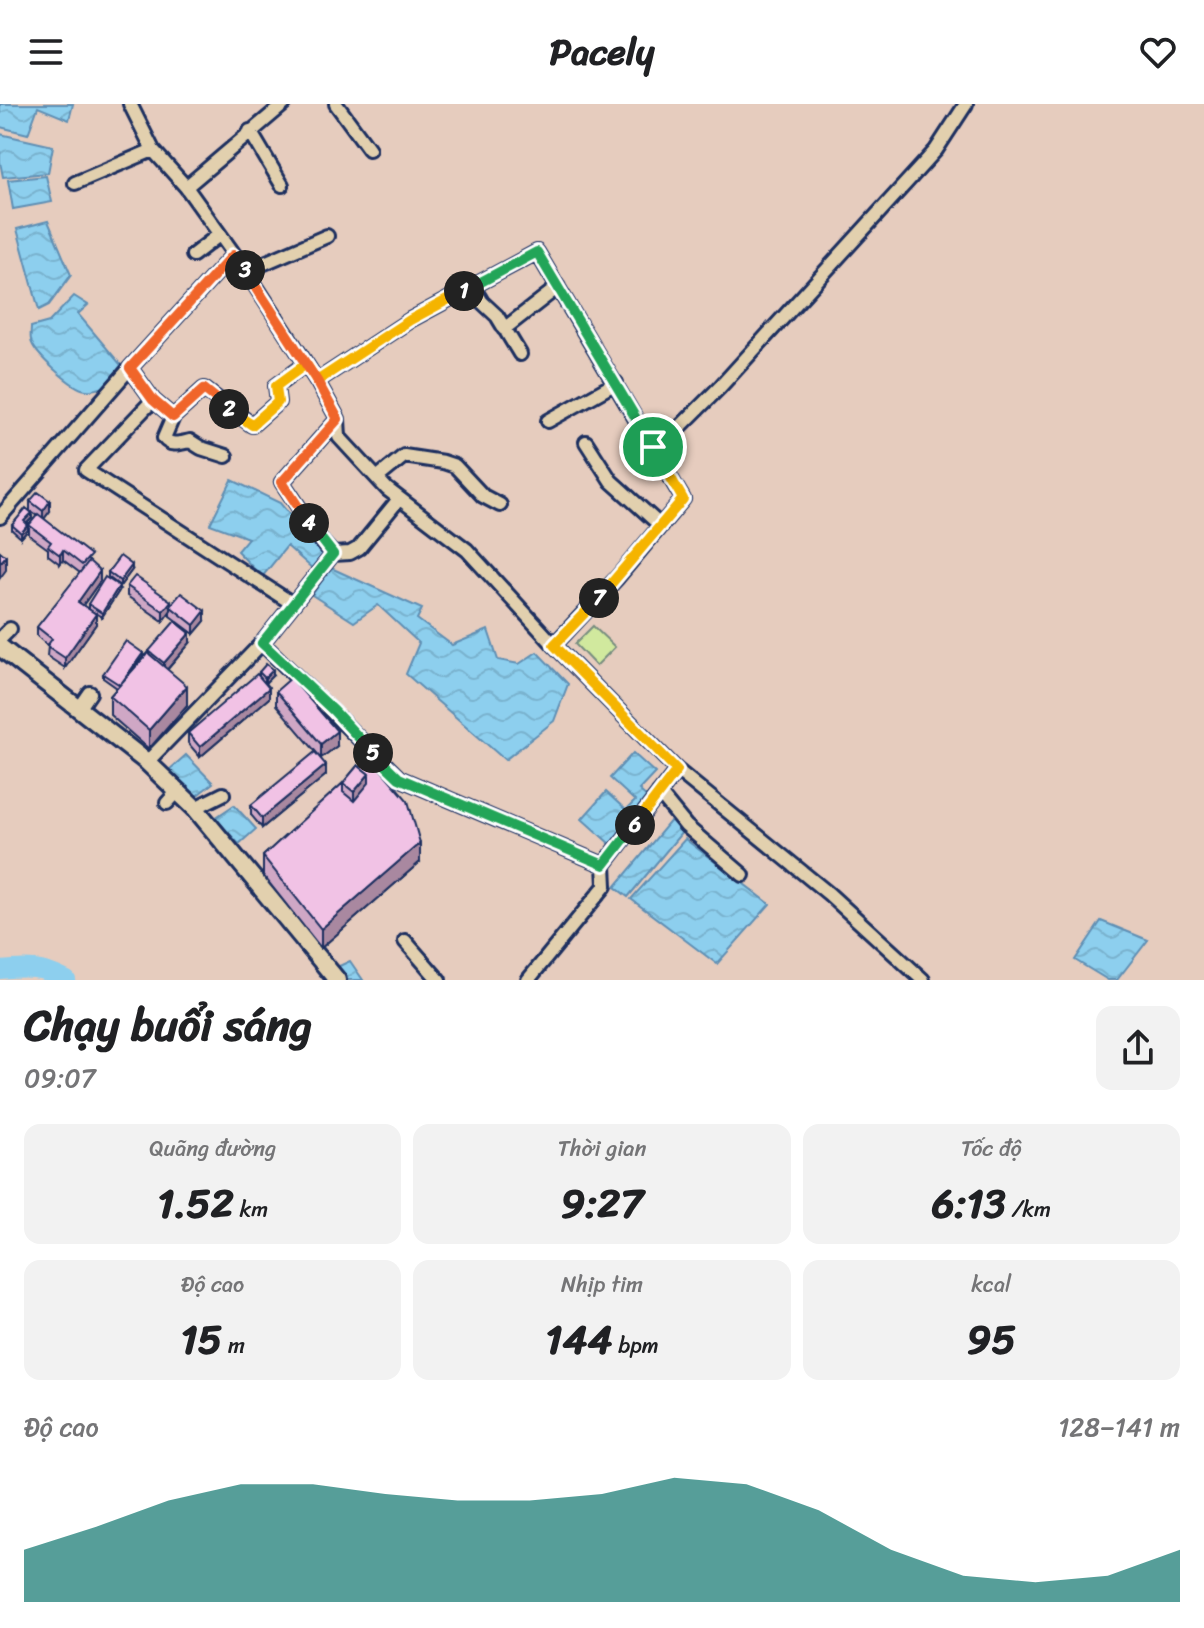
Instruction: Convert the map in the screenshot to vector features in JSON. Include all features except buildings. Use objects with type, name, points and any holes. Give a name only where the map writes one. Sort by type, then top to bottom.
[{"type":"main road","points":[[0,647],[79,709],[134,744],[172,797],[195,808],[279,902],[317,949],[337,980]]},
{"type":"street","points":[[130,104],[153,150],[186,187],[246,271],[317,381],[338,419],[339,437],[399,499],[467,550],[554,645],[677,770],[829,894],[923,980]]},
{"type":"street","points":[[186,187],[284,104]]},
{"type":"street","points":[[336,104],[369,149]]},
{"type":"street","points":[[653,447],[668,439],[771,331],[936,150],[966,104]]},
{"type":"street","points":[[250,131],[282,185]]},
{"type":"street","points":[[75,183],[153,150]]},
{"type":"street","points":[[193,255],[219,235]]},
{"type":"street","points":[[246,271],[327,236]]},
{"type":"street","points":[[317,381],[410,320],[537,252],[683,499],[617,578],[554,645]]},
{"type":"street","points":[[0,517],[233,255]]},
{"type":"street","points":[[473,287],[482,302],[497,316],[520,354]]},
{"type":"street","points":[[504,329],[558,287]]},
{"type":"street","points":[[226,456],[190,441],[167,442],[164,438],[173,417],[204,389],[252,425],[278,402],[276,386],[306,364]]},
{"type":"street","points":[[130,368],[153,400],[173,417]]},
{"type":"street","points":[[548,421],[616,383]]},
{"type":"street","points":[[153,400],[86,470],[293,604]]},
{"type":"street","points":[[333,554],[282,482],[338,419]]},
{"type":"street","points":[[586,442],[611,481],[661,526]]},
{"type":"street","points":[[377,478],[404,456],[443,462],[455,466],[483,496],[500,505]]},
{"type":"street","points":[[147,762],[262,643],[333,554],[350,553],[359,548],[399,499]]},
{"type":"street","points":[[0,639],[10,629]]},
{"type":"street","points":[[262,643],[399,778],[604,865]]},
{"type":"street","points":[[79,709],[90,693]]},
{"type":"street","points":[[528,980],[605,886],[604,865],[677,770]]},
{"type":"street","points":[[659,793],[686,826],[743,875]]},
{"type":"street","points":[[195,808],[223,794]]},
{"type":"street","points":[[405,941],[439,980]]},
{"type":"green space","points":[[593,626],[615,647],[596,666],[575,644]]},
{"type":"water","points":[[0,104],[73,104],[69,120],[38,107],[28,134],[0,127]]},
{"type":"water","points":[[0,134],[53,146],[48,173],[3,177]]},
{"type":"water","points":[[46,176],[52,202],[13,209],[8,180]]},
{"type":"water","points":[[48,221],[71,275],[49,305],[39,310],[17,229]]},
{"type":"water","points":[[74,296],[88,305],[78,314],[121,365],[105,387],[86,390],[72,384],[33,346],[31,327],[49,322]]},
{"type":"water","points":[[232,480],[280,503],[323,555],[314,570],[287,546],[262,577],[237,551],[248,538],[210,524]]},
{"type":"water","points":[[331,568],[422,609],[417,619],[452,645],[488,630],[498,660],[519,664],[537,652],[568,684],[554,721],[505,760],[406,674],[419,643],[378,605],[354,622],[312,595]]},
{"type":"water","points":[[633,753],[655,773],[639,790],[650,800],[610,844],[582,819],[606,792],[626,810],[635,801],[610,778]]},
{"type":"water","points":[[186,755],[213,783],[195,797],[169,770]]},
{"type":"water","points":[[234,805],[256,829],[239,844],[215,818]]},
{"type":"water","points":[[672,819],[683,831],[628,897],[615,887]]},
{"type":"water","points":[[685,839],[770,904],[717,964],[631,899]]},
{"type":"water","points":[[1101,921],[1148,940],[1117,980],[1108,980],[1075,960]]},
{"type":"water","points":[[350,961],[363,980],[344,980],[335,968]]},
{"type":"waterway","points":[[0,970],[34,969],[67,980]]},
{"type":"route","points":[[653,447],[537,252],[410,320],[317,381],[306,364],[276,386],[278,402],[252,425],[204,389],[173,417],[153,400],[130,368],[233,255],[246,271],[317,381],[338,419],[282,482],[333,554],[262,643],[399,778],[604,865],[677,770],[554,645],[617,578],[683,499],[653,447]]}]
